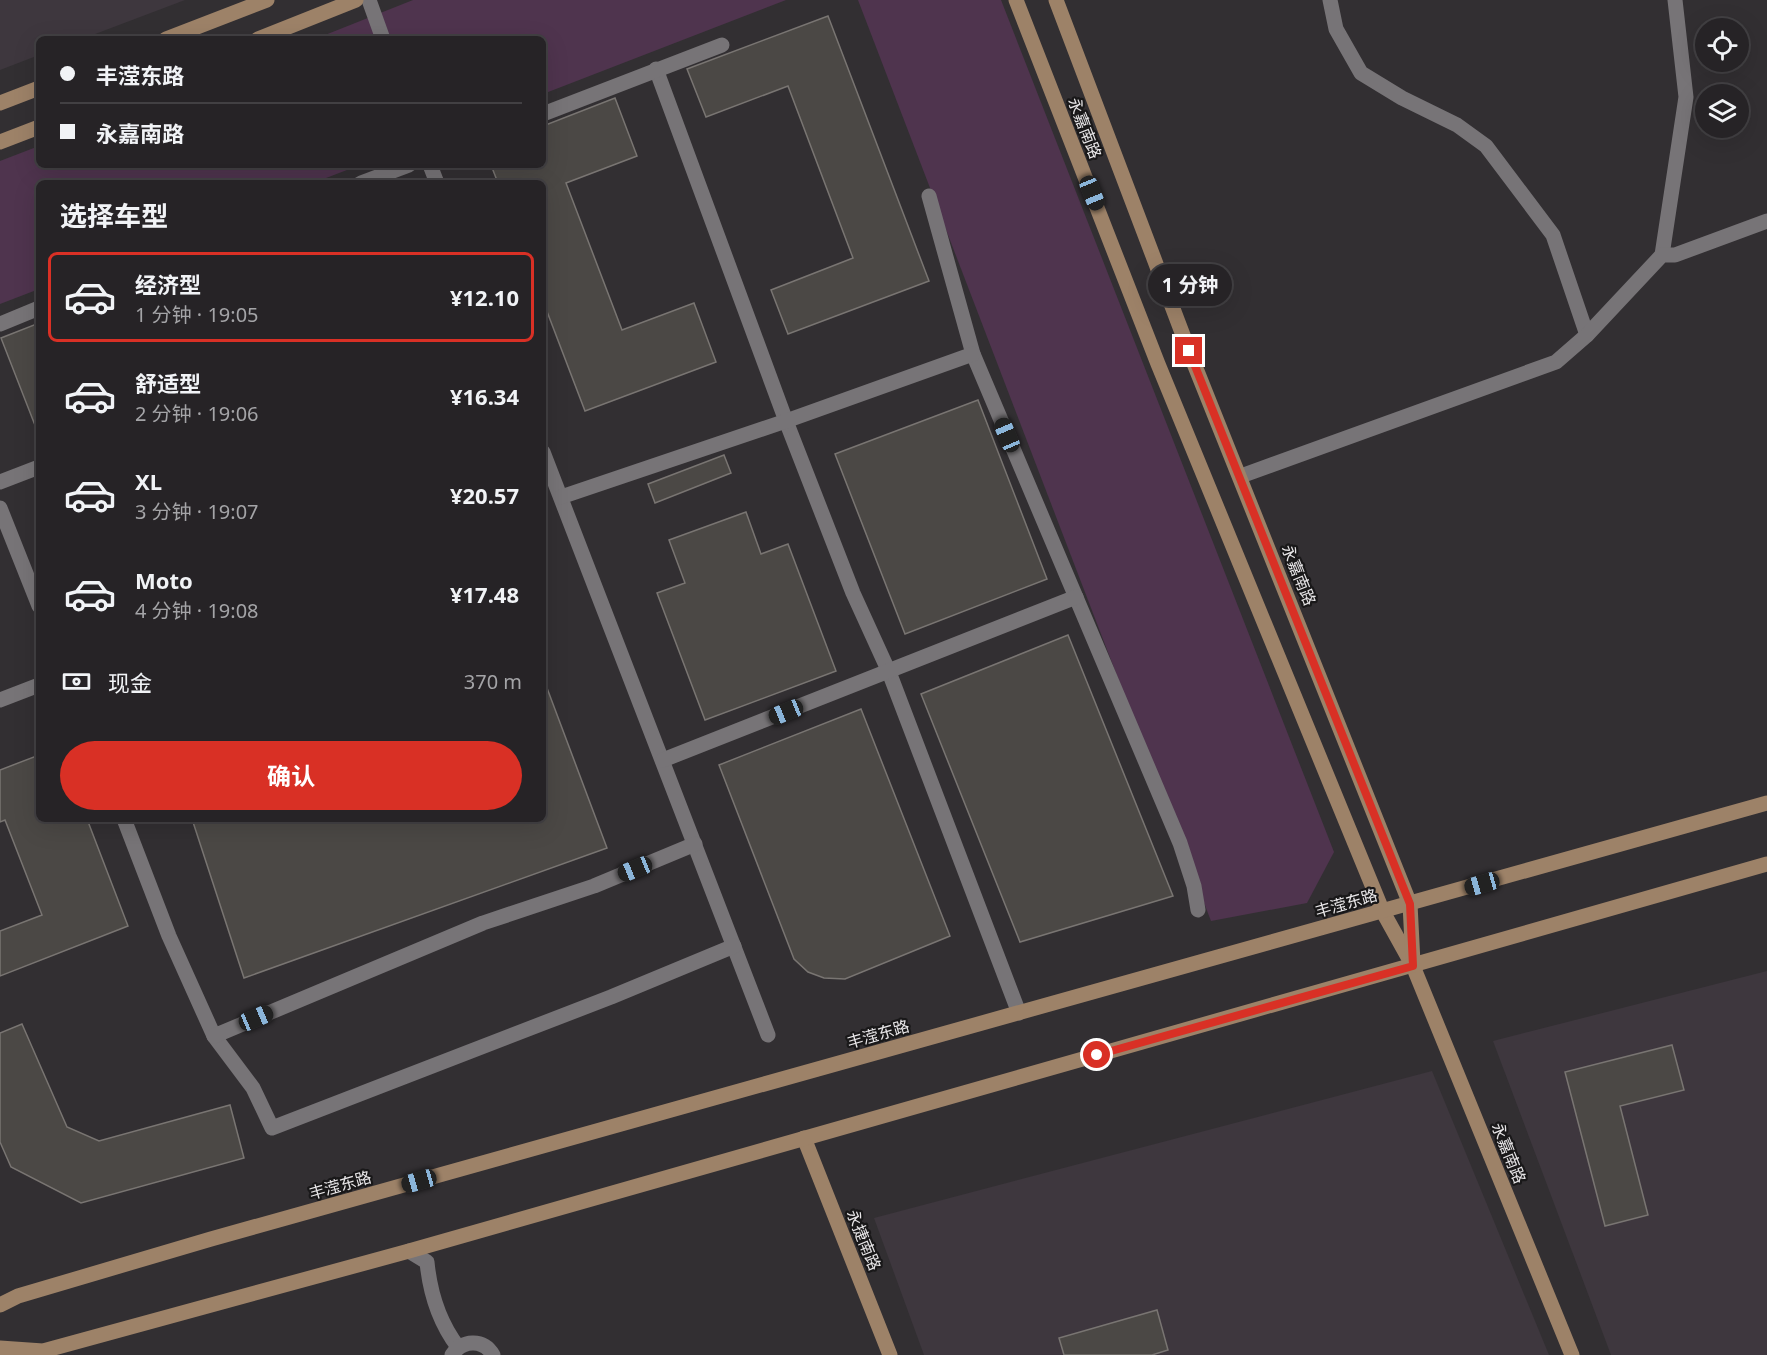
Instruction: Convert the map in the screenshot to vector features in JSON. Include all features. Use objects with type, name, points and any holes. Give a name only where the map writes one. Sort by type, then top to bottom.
[{"type":"street","points":[[174,36],[267,0]]},
{"type":"street","points":[[266,36],[356,0]]},
{"type":"street","points":[[369,0],[382,36]]},
{"type":"street","name":"永嘉南路","points":[[1016,0],[1158,364],[1383,912],[1413,966],[1572,1355]]},
{"type":"street","name":"永嘉南路","points":[[1056,0],[1189,351],[1241,476],[1410,904],[1413,966]]},
{"type":"street","points":[[1330,0],[1336,29],[1361,73],[1402,98],[1458,125],[1486,146],[1552,235],[1587,335]]},
{"type":"street","points":[[1241,476],[1556,362],[1587,335],[1662,255],[1686,97],[1675,0]]},
{"type":"street","points":[[546,113],[722,45]]},
{"type":"street","points":[[656,69],[786,422],[853,593],[889,672],[1019,1013]]},
{"type":"street","points":[[0,103],[36,89]]},
{"type":"street","points":[[0,142],[36,128]]},
{"type":"street","points":[[369,180],[401,168]]},
{"type":"street","points":[[928,196],[973,354],[1180,843],[1194,886],[1198,910]]},
{"type":"street","points":[[1662,255],[1675,255],[1767,221]]},
{"type":"street","points":[[0,324],[36,309]]},
{"type":"street","points":[[561,497],[786,422],[973,354]]},
{"type":"street","points":[[546,460],[768,1035]]},
{"type":"street","points":[[0,482],[36,468]]},
{"type":"street","points":[[0,508],[36,598]]},
{"type":"street","points":[[663,760],[1076,597]]},
{"type":"street","points":[[0,700],[36,686]]},
{"type":"street","name":"丰滢东路","points":[[0,1305],[18,1296],[211,1239],[1767,803]]},
{"type":"street","points":[[125,822],[169,936],[214,1036],[253,1088],[272,1128],[611,997],[734,946]]},
{"type":"street","points":[[214,1036],[483,923],[594,886],[695,844]]},
{"type":"street","points":[[0,1348],[43,1351],[409,1251],[1767,864]]},
{"type":"street","name":"永捷南路","points":[[804,1138],[890,1355]]},
{"type":"street","points":[[409,1251],[427,1262],[430,1285],[445,1330],[455,1351],[464,1344],[479,1343],[493,1355]]},
{"type":"shaded area","points":[[0,0],[185,0],[90,36],[36,36],[36,56],[0,70]]},
{"type":"shaded area","points":[[413,0],[786,0],[546,93],[546,36],[323,36]]},
{"type":"shaded area","points":[[858,0],[1001,0],[1334,852],[1307,903],[1211,921]]},
{"type":"shaded area","points":[[36,147],[36,168],[352,168],[321,180],[36,180],[36,290],[0,304],[0,161]]},
{"type":"shaded area","points":[[1767,971],[1767,1355],[1611,1355],[1493,1041]]},
{"type":"shaded area","points":[[1432,1071],[1549,1355],[924,1355],[874,1218]]},
{"type":"building","points":[[828,16],[929,281],[788,334],[771,290],[853,258],[788,86],[706,117],[687,69]]},
{"type":"building","points":[[615,98],[637,156],[566,183],[622,330],[694,303],[716,362],[585,411],[546,309],[546,180],[497,180],[492,168],[546,168],[546,125]]},
{"type":"building","points":[[36,324],[36,428],[1,338]]},
{"type":"building","points":[[978,400],[1047,579],[905,634],[835,454]]},
{"type":"building","points":[[724,455],[731,473],[655,503],[648,484]]},
{"type":"building","points":[[746,512],[761,554],[788,544],[836,671],[705,720],[657,593],[685,583],[669,540]]},
{"type":"building","points":[[1068,635],[1173,896],[1020,942],[921,694]]},
{"type":"building","points":[[546,685],[607,848],[244,978],[193,822],[546,822]]},
{"type":"building","points":[[861,709],[950,936],[845,979],[824,978],[808,972],[794,959],[719,765]]},
{"type":"building","points":[[36,756],[36,822],[88,822],[128,926],[0,976],[0,931],[42,915],[5,820],[0,822],[0,770]]},
{"type":"building","points":[[22,1024],[67,1127],[99,1141],[230,1105],[244,1158],[81,1203],[11,1167],[0,1142],[0,1033]]},
{"type":"building","points":[[1672,1045],[1684,1090],[1620,1106],[1648,1215],[1605,1226],[1565,1072]]},
{"type":"building","points":[[1157,1310],[1168,1350],[1152,1355],[1064,1355],[1059,1338]]},
{"type":"route","points":[[1097,1055],[1413,966],[1410,904],[1241,476],[1189,351]]}]
